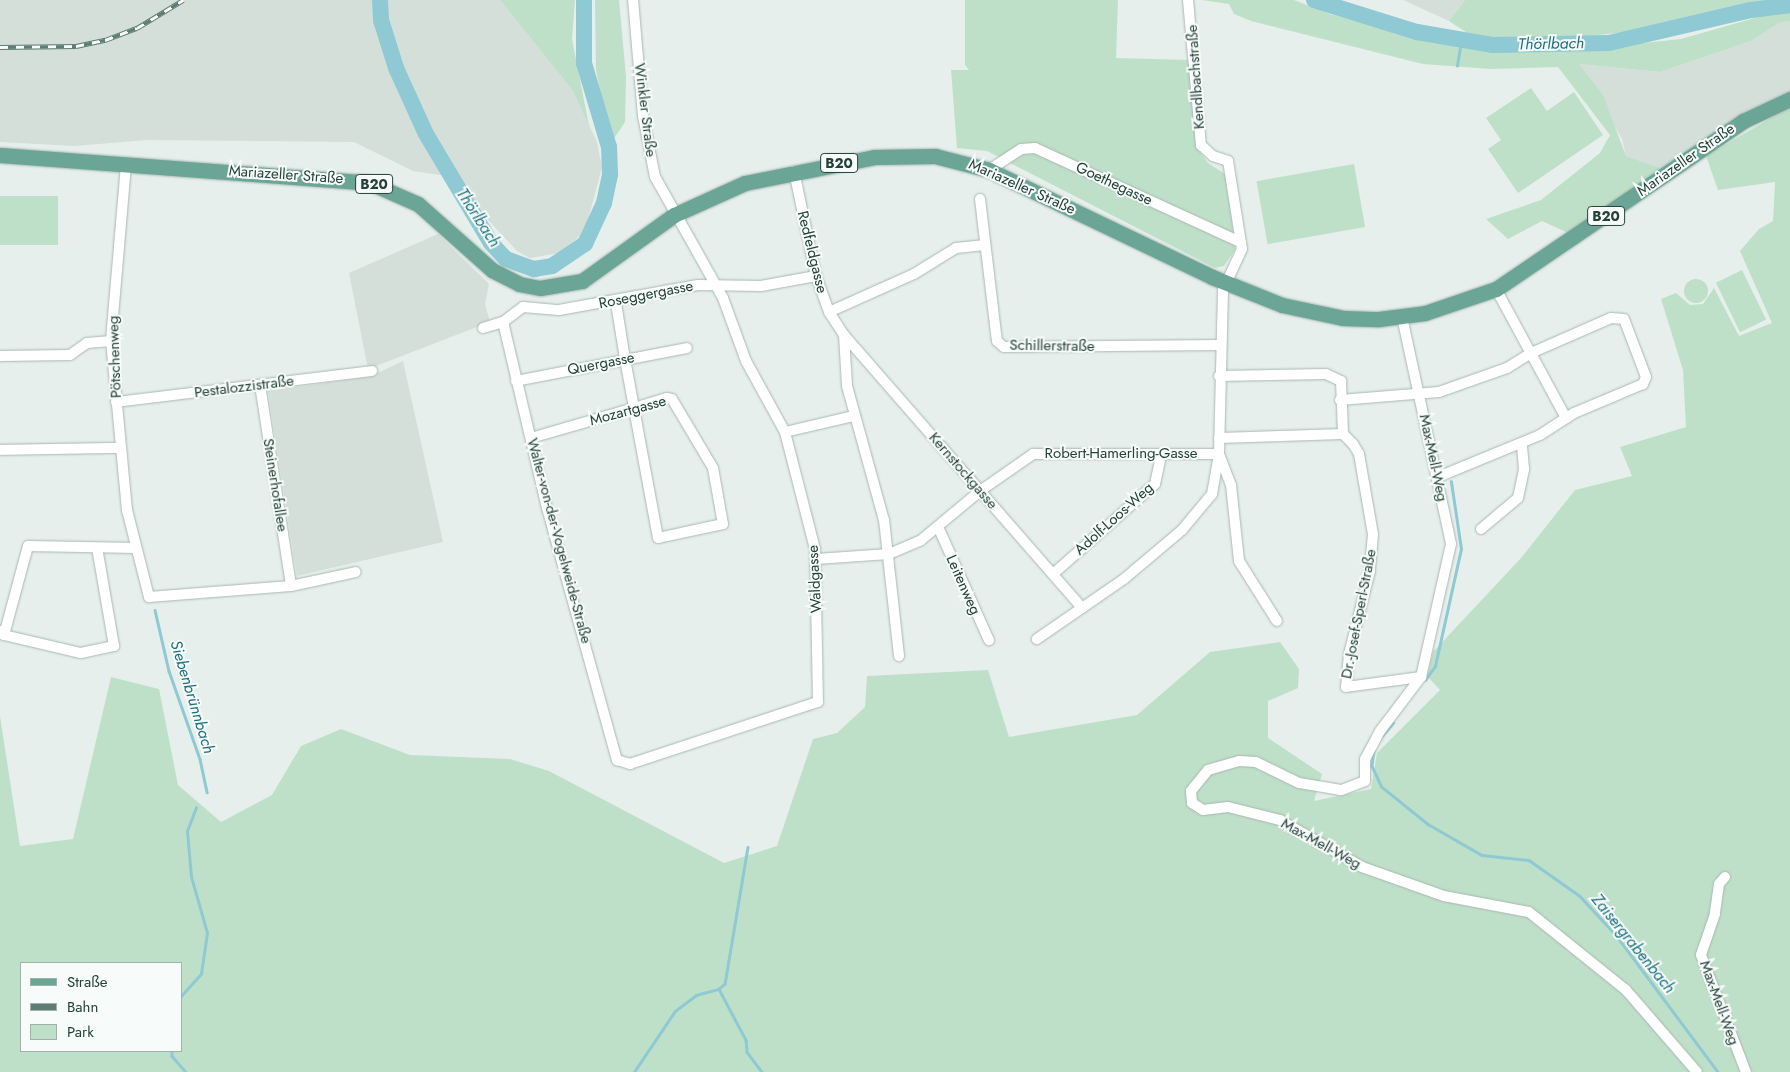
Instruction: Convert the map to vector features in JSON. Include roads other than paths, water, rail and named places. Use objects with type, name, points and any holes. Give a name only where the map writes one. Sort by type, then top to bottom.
[{"type":"main road","name":"Mariazeller Straße","points":[[0,154],[370,183],[418,204],[479,258],[507,278],[540,288],[570,286],[597,273],[674,215],[745,183],[794,171],[904,155],[953,158],[989,170],[1227,283],[1316,314],[1359,319],[1402,317],[1470,300],[1496,289],[1743,121],[1790,98]]},
{"type":"street","name":"Winkler Straße","points":[[633,0],[647,148],[655,177],[674,215]]},
{"type":"street","name":"Kendlbachstraße","points":[[1188,0],[1201,145],[1213,156],[1228,161],[1240,242],[1239,260],[1223,290],[1219,376],[1219,454]]},
{"type":"street","name":"Goethegasse","points":[[989,170],[1021,149],[1035,148],[1240,242]]},
{"type":"street","name":"Pötschenweg","points":[[126,165],[111,341],[120,448],[136,548],[149,596],[291,586],[356,572]]},
{"type":"street","name":"Redfeldgasse","points":[[794,171],[816,276],[829,312],[844,335],[847,386],[889,554],[899,656]]},
{"type":"street","name":"Schillerstraße","points":[[980,199],[997,341],[1004,347],[1220,345]]},
{"type":"street","name":"Waldgasse","points":[[617,760],[630,764],[723,737],[818,702],[816,558],[785,432],[750,369],[714,283],[674,215]]},
{"type":"street","points":[[829,312],[898,282],[956,248],[985,245]]},
{"type":"street","name":"Roseggergasse","points":[[483,328],[503,322],[522,307],[560,310],[616,303],[714,283],[761,286],[816,276]]},
{"type":"street","points":[[1496,289],[1566,418]]},
{"type":"street","points":[[616,303],[634,408]]},
{"type":"street","name":"Max-Mell-Weg","points":[[1402,317],[1438,477],[1450,544],[1421,677],[1380,730],[1365,759],[1365,781],[1341,790],[1299,783],[1256,762],[1239,761],[1208,770],[1191,791],[1192,803],[1203,810],[1228,807],[1280,820],[1362,867],[1444,896],[1529,912],[1626,990],[1697,1072]]},
{"type":"street","points":[[1420,396],[1478,380],[1531,353],[1611,318],[1624,319],[1645,382],[1566,418],[1522,444],[1438,477]]},
{"type":"street","name":"Walter-von-der-Vogelweide-Straße","points":[[503,322],[516,381],[617,760]]},
{"type":"street","name":"Kernstockgasse","points":[[844,335],[1082,608]]},
{"type":"street","points":[[0,356],[70,355],[87,344],[111,341]]},
{"type":"street","name":"Quergasse","points":[[516,381],[687,348]]},
{"type":"street","name":"Pestalozzistraße","points":[[116,402],[372,371]]},
{"type":"street","points":[[1219,376],[1326,374],[1341,380],[1342,434],[1219,438]]},
{"type":"street","name":"Steinerhofallee","points":[[260,385],[291,586]]},
{"type":"street","name":"Max-Mell-Weg","points":[[1340,400],[1420,396]]},
{"type":"street","name":"Mozartgasse","points":[[531,438],[667,398],[676,402],[713,468],[723,524],[658,538],[634,408]]},
{"type":"street","points":[[785,432],[854,416]]},
{"type":"street","name":"Dr.-Josef-Sperl-Straße","points":[[1342,434],[1358,454],[1373,534],[1370,571],[1349,654],[1346,687],[1421,677]]},
{"type":"street","points":[[1481,529],[1518,498],[1524,469],[1522,444]]},
{"type":"street","points":[[0,450],[120,448]]},
{"type":"street","name":"Robert-Hamerling-Gasse","points":[[816,558],[889,554],[939,529],[980,491],[1034,454],[1161,456],[1219,454]]},
{"type":"street","points":[[1037,639],[1124,579],[1182,530],[1212,494],[1219,454]]},
{"type":"street","points":[[1219,454],[1230,485],[1238,561],[1277,622]]},
{"type":"street","name":"Adolf-Loos-Weg","points":[[1053,574],[1155,484],[1161,456]]},
{"type":"street","name":"Leitenweg","points":[[939,529],[989,640]]},
{"type":"street","points":[[97,548],[114,646],[81,653],[2,633],[28,546],[136,548]]},
{"type":"street","name":"Max-Mell-Weg","points":[[1726,877],[1719,884],[1715,914],[1701,956],[1746,1072]]},
{"type":"waterway","name":"Thörlbach","points":[[380,0],[381,20],[396,68],[426,134],[491,243],[506,259],[534,269],[552,266],[585,244],[604,203],[610,174],[609,147],[584,63],[584,0]]},
{"type":"waterway","name":"Thörlbach","points":[[1314,0],[1417,32],[1492,45],[1609,43],[1751,10],[1790,5]]},
{"type":"waterway","name":"Zaisergrabenbach","points":[[1457,66],[1461,40]]},
{"type":"waterway","name":"Zaisergrabenbach","points":[[1425,680],[1435,666],[1461,549],[1451,482]]},
{"type":"waterway","name":"Siebenbrünnbach","points":[[155,610],[169,671],[200,759],[207,792]]},
{"type":"waterway","name":"Zaisergrabenbach","points":[[1382,736],[1393,723]]},
{"type":"waterway","name":"Zaisergrabenbach","points":[[1374,751],[1372,766],[1382,787],[1428,824],[1482,855],[1529,860],[1580,896],[1616,935],[1718,1072]]},
{"type":"waterway","name":"Siebenbrünnbach","points":[[182,995],[201,974],[207,933],[191,877],[187,831],[196,808]]},
{"type":"waterway","points":[[748,847],[725,984],[719,989],[746,1040],[747,1052],[762,1072]]},
{"type":"waterway","points":[[634,1072],[675,1011],[696,995],[718,989]]},
{"type":"waterway","name":"Siebenbrünnbach","points":[[172,1052],[172,1056],[186,1072]]},
{"type":"railway","points":[[0,47],[76,46],[105,40],[137,28],[183,0]]}]
